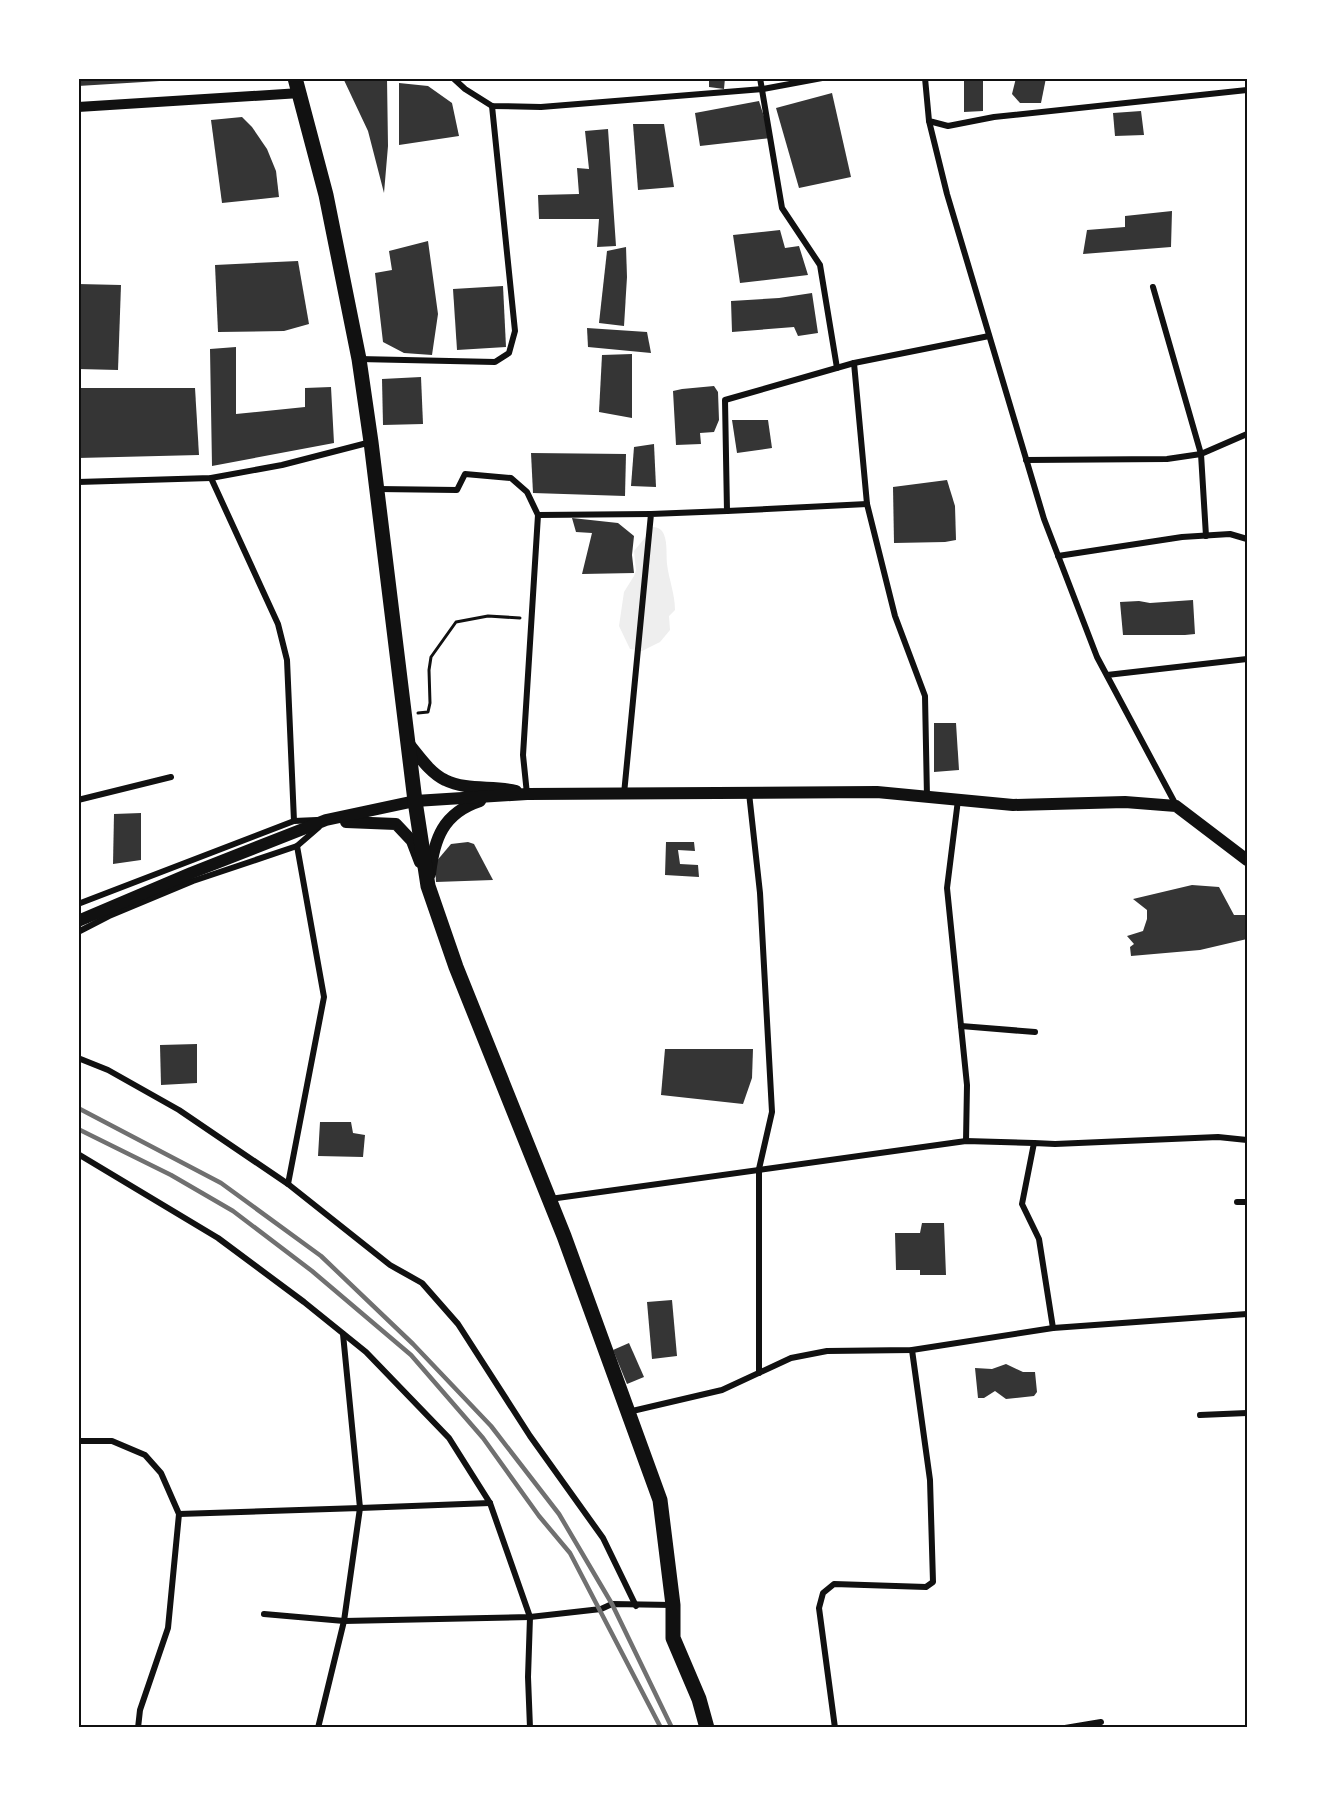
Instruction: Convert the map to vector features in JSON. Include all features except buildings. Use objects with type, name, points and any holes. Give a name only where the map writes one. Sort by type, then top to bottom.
[{"type":"main road","points":[[295,78],[326,195],[359,359],[415,801],[428,886]]},
{"type":"main road","points":[[408,743],[431,771],[446,781],[464,786],[510,789],[527,794]]},
{"type":"main road","points":[[78,921],[191,873],[326,820],[415,801],[527,794],[877,792],[1013,805],[1125,802],[1176,806],[1247,860]]},
{"type":"main road","points":[[428,886],[432,850],[438,834],[451,817],[465,806],[499,797]]},
{"type":"main road","points":[[326,820],[396,824],[412,841],[456,967],[550,1199],[660,1500],[673,1605],[673,1638],[699,1699],[707,1728]]},
{"type":"street","points":[[453,78],[465,89],[492,106],[541,107],[763,89],[822,78]]},
{"type":"street","points":[[760,78],[782,208],[820,265],[837,368]]},
{"type":"street","points":[[925,78],[929,121],[947,194],[1044,519],[1097,657],[1176,806]]},
{"type":"street","points":[[929,121],[948,126],[994,117],[1247,90]]},
{"type":"street","points":[[78,106],[300,93]]},
{"type":"street","points":[[359,359],[495,362],[509,353],[515,331],[492,106]]},
{"type":"street","points":[[1153,287],[1201,454],[1206,536]]},
{"type":"street","points":[[727,511],[725,400],[854,363],[989,336]]},
{"type":"street","points":[[854,363],[867,504],[895,616],[925,696],[927,797]]},
{"type":"street","points":[[1026,460],[1167,459],[1201,454],[1247,434]]},
{"type":"street","points":[[78,483],[211,478],[282,465],[371,442]]},
{"type":"street","points":[[377,489],[457,490],[465,474],[511,478],[527,492],[538,515],[523,755],[527,794]]},
{"type":"street","points":[[211,478],[281,633],[287,660],[294,821]]},
{"type":"street","points":[[538,515],[651,514],[867,504]]},
{"type":"street","points":[[624,794],[651,514]]},
{"type":"street","points":[[1058,556],[1182,537],[1230,534],[1247,539]]},
{"type":"street","points":[[1107,675],[1247,659]]},
{"type":"street","points":[[78,800],[171,777]]},
{"type":"street","points":[[749,793],[760,892],[772,1112],[759,1169],[759,1373]]},
{"type":"street","points":[[958,800],[948,888],[967,1085],[966,1141]]},
{"type":"street","points":[[78,904],[294,821],[343,818]]},
{"type":"street","points":[[78,932],[109,916],[193,881],[297,846],[326,820]]},
{"type":"street","points":[[288,1184],[324,997],[297,846]]},
{"type":"street","points":[[961,1026],[1035,1032]]},
{"type":"street","points":[[78,1058],[108,1070],[179,1110],[288,1184],[390,1265],[422,1284],[458,1323],[530,1436],[603,1539],[636,1606]]},
{"type":"street","points":[[550,1199],[966,1141],[1034,1143],[1218,1137],[1247,1140]]},
{"type":"street","points":[[1034,1143],[1022,1204],[1039,1239],[1053,1328]]},
{"type":"street","points":[[78,1154],[218,1238],[366,1352],[449,1438],[490,1503],[530,1617],[528,1677],[530,1728]]},
{"type":"street","points":[[1237,1202],[1247,1202]]},
{"type":"street","points":[[628,1412],[722,1390],[791,1358],[827,1351],[912,1350],[1053,1328],[1247,1314]]},
{"type":"street","points":[[318,1728],[344,1621],[360,1508],[343,1334]]},
{"type":"street","points":[[835,1728],[819,1608],[823,1593],[834,1584],[926,1587],[933,1581],[930,1480],[912,1350]]},
{"type":"street","points":[[1200,1415],[1247,1413]]},
{"type":"street","points":[[78,1441],[112,1441],[145,1455],[161,1473],[179,1514],[168,1628],[140,1710],[138,1728]]},
{"type":"street","points":[[179,1514],[490,1503]]},
{"type":"street","points":[[264,1614],[344,1621],[530,1617],[601,1610],[612,1604],[673,1605]]},
{"type":"street","points":[[1065,1728],[1101,1722]]},
{"type":"path","points":[[405,716],[428,712],[431,657],[456,622],[488,616],[531,619]]},
{"type":"shaded area","points":[[649,527],[662,531],[665,538],[675,610],[669,616],[670,630],[660,642],[642,651],[630,649],[619,626],[624,592],[636,570],[634,551],[649,533]]},
{"type":"railway","points":[[78,1108],[221,1183],[321,1256],[413,1344],[491,1426],[559,1514],[612,1604],[672,1728]]},
{"type":"railway","points":[[78,1129],[171,1175],[233,1211],[312,1271],[411,1355],[483,1438],[539,1516],[570,1553],[661,1728]]}]
